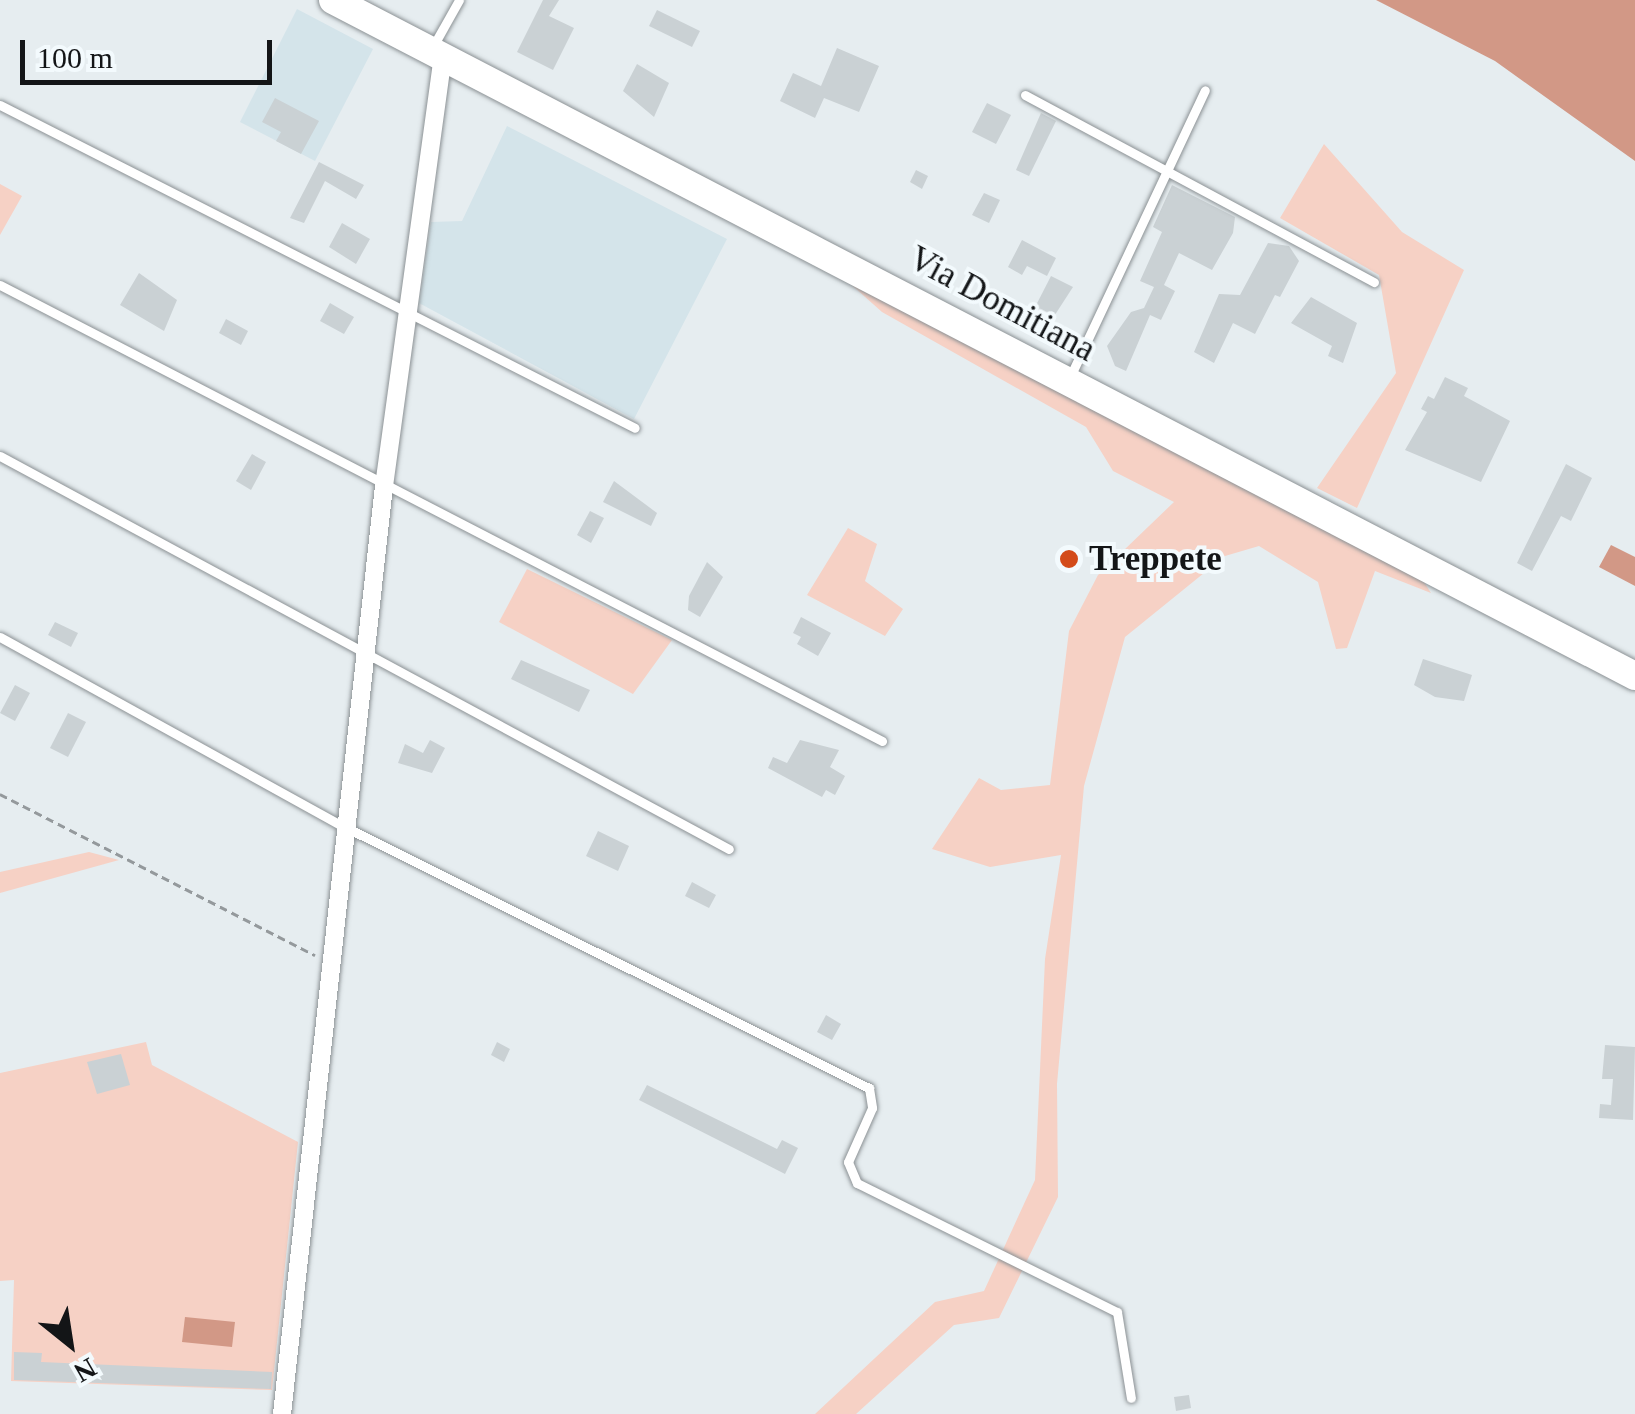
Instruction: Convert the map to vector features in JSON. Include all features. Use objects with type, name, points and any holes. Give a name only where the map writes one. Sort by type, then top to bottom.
[{"type":"main road","name":"Via Domitiana","points":[[333,0],[1635,676]]},
{"type":"street","points":[[282,1414],[344,826],[437,54]]},
{"type":"lane","points":[[437,54],[458,0]]},
{"type":"lane","points":[[1067,381],[1205,90]]},
{"type":"lane","points":[[1025,95],[1166,174],[1374,282]]},
{"type":"lane","points":[[0,106],[635,428]]},
{"type":"lane","points":[[0,285],[882,741]]},
{"type":"lane","points":[[0,456],[729,849]]},
{"type":"lane","points":[[0,638],[344,826],[869,1088],[872,1108],[848,1162],[857,1183],[1117,1312],[1132,1398]]},
{"type":"path","points":[[0,794],[330,962]]},
{"type":"shaded area","points":[[1376,0],[1635,0],[1635,161],[1495,61]]},
{"type":"shaded area","points":[[297,9],[373,49],[315,161],[240,122]]},
{"type":"shaded area","points":[[507,126],[727,239],[634,419],[419,303],[431,222],[462,221]]},
{"type":"shaded area","points":[[1324,144],[1402,232],[1464,270],[1357,508],[1317,488],[1396,373],[1379,275],[1280,218]]},
{"type":"shaded area","points":[[0,184],[22,196],[0,235]]},
{"type":"shaded area","points":[[846,280],[1424,582],[1431,593],[1375,571],[1347,648],[1336,649],[1318,582],[1259,546],[1225,556],[1125,637],[1084,786],[1057,1084],[1058,1197],[999,1318],[954,1325],[856,1414],[815,1414],[935,1302],[984,1291],[1035,1180],[1045,959],[1061,855],[990,867],[932,849],[979,778],[1001,790],[1050,785],[1069,631],[1098,575],[1174,502],[1113,471],[1086,427],[882,312]]},
{"type":"shaded area","points":[[848,528],[877,544],[865,581],[903,609],[885,636],[807,595]]},
{"type":"shaded area","points":[[1611,545],[1635,557],[1635,586],[1599,567]]},
{"type":"shaded area","points":[[527,569],[672,640],[633,694],[499,622]]},
{"type":"shaded area","points":[[89,852],[119,860],[0,893],[0,872]]},
{"type":"shaded area","points":[[146,1042],[152,1065],[298,1142],[272,1390],[11,1381],[14,1280],[0,1281],[0,1073]]},
{"type":"shaded area","points":[[185,1317],[235,1322],[232,1347],[182,1342]]},
{"type":"building","points":[[543,0],[559,0],[549,16],[574,28],[553,70],[517,52]]},
{"type":"building","points":[[657,10],[700,31],[692,47],[649,26]]},
{"type":"building","points":[[837,48],[879,66],[859,112],[824,98],[815,118],[780,101],[793,73],[821,86]]},
{"type":"building","points":[[637,64],[669,83],[654,117],[623,91]]},
{"type":"building","points":[[275,98],[319,121],[301,154],[276,141],[281,132],[262,122]]},
{"type":"building","points":[[987,103],[1011,115],[996,144],[972,132]]},
{"type":"building","points":[[1041,113],[1056,121],[1029,176],[1016,170]]},
{"type":"building","points":[[319,162],[364,185],[356,199],[325,181],[304,223],[290,218]]},
{"type":"building","points":[[916,170],[928,176],[922,189],[910,182]]},
{"type":"building","points":[[1172,185],[1235,217],[1233,233],[1212,270],[1179,253],[1164,285],[1175,291],[1161,320],[1150,315],[1126,371],[1115,366],[1107,346],[1131,312],[1144,308],[1154,287],[1140,281],[1162,232],[1153,227]]},
{"type":"building","points":[[984,193],[1000,200],[989,223],[972,215]]},
{"type":"building","points":[[342,223],[370,239],[356,264],[329,247]]},
{"type":"building","points":[[1022,240],[1056,258],[1047,276],[1027,266],[1022,275],[1008,267]]},
{"type":"building","points":[[1268,243],[1289,246],[1299,261],[1280,297],[1275,295],[1255,334],[1233,323],[1214,363],[1194,352],[1219,294],[1240,295]]},
{"type":"building","points":[[139,273],[177,300],[164,331],[120,305]]},
{"type":"building","points":[[1051,276],[1073,287],[1049,324],[1031,315]]},
{"type":"building","points":[[1311,297],[1357,323],[1343,363],[1328,356],[1332,346],[1291,323]]},
{"type":"building","points":[[330,303],[354,317],[344,334],[320,321]]},
{"type":"building","points":[[226,319],[248,331],[241,345],[219,333]]},
{"type":"building","points":[[1445,377],[1468,388],[1464,396],[1510,421],[1481,482],[1405,450],[1427,412],[1421,409],[1428,396],[1434,399]]},
{"type":"building","points":[[252,454],[266,462],[251,490],[236,481]]},
{"type":"building","points":[[1566,464],[1592,478],[1571,521],[1561,516],[1532,571],[1517,563]]},
{"type":"building","points":[[614,481],[657,513],[651,526],[603,502]]},
{"type":"building","points":[[590,511],[604,518],[591,543],[577,535]]},
{"type":"building","points":[[707,562],[723,577],[700,617],[688,610],[689,596]]},
{"type":"building","points":[[801,617],[831,633],[818,656],[797,644],[801,637],[793,633]]},
{"type":"building","points":[[55,622],[78,633],[71,647],[48,635]]},
{"type":"building","points":[[1423,659],[1472,675],[1464,701],[1435,697],[1414,685]]},
{"type":"building","points":[[521,660],[590,690],[579,712],[511,679]]},
{"type":"building","points":[[15,685],[30,693],[15,721],[0,713]]},
{"type":"building","points":[[68,713],[86,722],[68,757],[50,748]]},
{"type":"building","points":[[430,740],[445,748],[432,773],[398,763],[405,744],[423,753]]},
{"type":"building","points":[[800,740],[839,750],[830,767],[845,776],[835,795],[826,790],[822,797],[768,768],[773,757],[787,763]]},
{"type":"building","points":[[598,831],[629,846],[618,871],[586,856]]},
{"type":"building","points":[[692,882],[716,895],[709,908],[685,896]]},
{"type":"building","points":[[826,1015],[841,1024],[832,1040],[817,1032]]},
{"type":"building","points":[[497,1042],[510,1049],[504,1062],[491,1055]]},
{"type":"building","points":[[1605,1045],[1635,1047],[1633,1120],[1599,1118],[1600,1104],[1611,1105],[1613,1079],[1602,1079]]},
{"type":"building","points":[[121,1054],[130,1085],[97,1094],[87,1062]]},
{"type":"building","points":[[647,1085],[777,1149],[782,1140],[798,1148],[785,1174],[639,1100]]},
{"type":"building","points":[[14,1352],[42,1353],[41,1362],[272,1372],[271,1389],[14,1380]]},
{"type":"building","points":[[1189,1395],[1191,1408],[1176,1411],[1174,1397]]},
{"type":"place","name":"Treppete","points":[[1069,559]]}]
